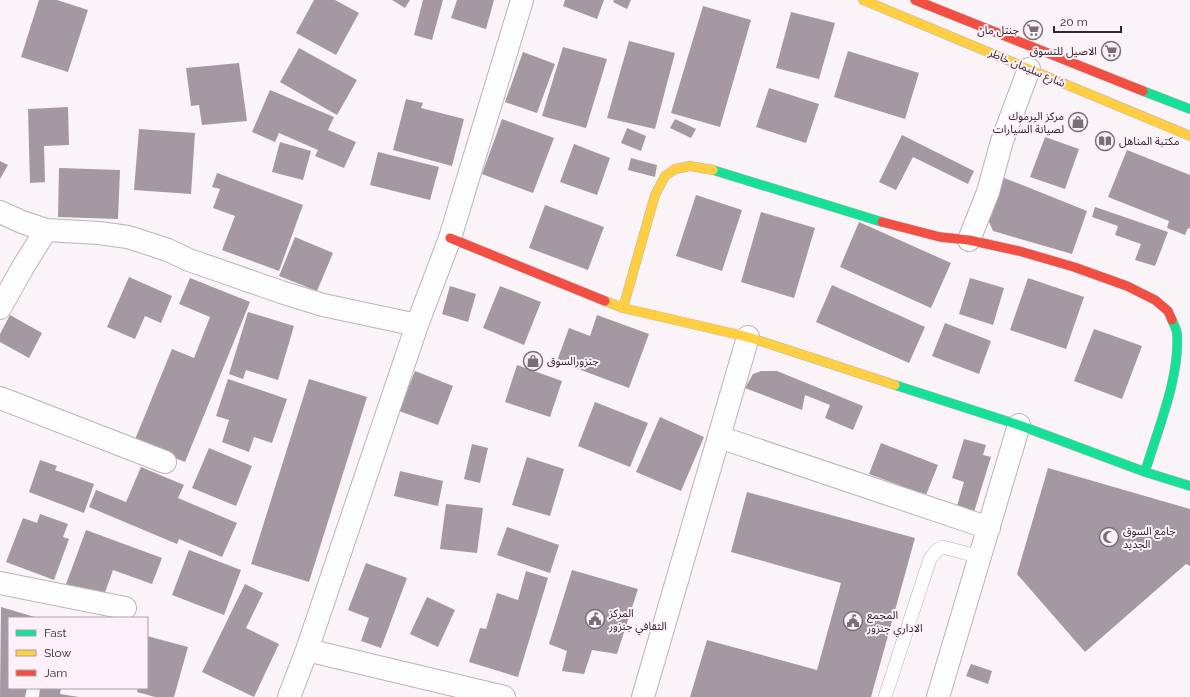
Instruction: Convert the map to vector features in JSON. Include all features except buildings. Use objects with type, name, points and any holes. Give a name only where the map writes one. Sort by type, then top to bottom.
[{"type":"street","points":[[289,697],[307,650],[417,325],[450,238],[522,0]]},
{"type":"street","name":"شارع سليمان خاطر","points":[[863,0],[1190,136]]},
{"type":"street","name":"شارع سليمان خاطر","points":[[915,0],[1190,109]]},
{"type":"street","points":[[969,240],[988,192],[1004,134],[1028,69]]},
{"type":"street","points":[[623,308],[655,196],[665,176],[676,169],[690,166],[708,169],[894,226],[940,237],[969,240],[1019,251],[1074,267],[1127,286],[1155,300],[1168,311],[1177,332],[1176,357],[1170,389],[1144,472]]},
{"type":"street","points":[[0,212],[22,222],[46,230],[92,232],[128,238],[168,250],[189,260],[281,292],[323,304],[417,325]]},
{"type":"street","points":[[0,308],[46,230]]},
{"type":"street","points":[[450,238],[623,308],[748,337],[1019,425],[1144,472],[1190,486]]},
{"type":"street","points":[[643,697],[748,337]]},
{"type":"street","points":[[0,398],[165,462]]},
{"type":"street","points":[[938,697],[1019,425]]},
{"type":"street","points":[[719,437],[989,528]]},
{"type":"street","points":[[0,583],[125,608]]},
{"type":"street","points":[[307,650],[496,696]]},
{"type":"lane","points":[[885,697],[930,559],[936,551],[943,547],[980,557]]},
{"type":"traffic: fast","points":[[1143,91],[1190,109]]},
{"type":"traffic: fast","points":[[713,170],[882,222]]},
{"type":"traffic: fast","points":[[1145,472],[1167,404],[1175,368],[1177,334],[1172,320]]},
{"type":"traffic: fast","points":[[895,385],[1019,425],[1145,472],[1190,486]]},
{"type":"traffic: slow","points":[[863,0],[1190,136]]},
{"type":"traffic: slow","points":[[623,308],[655,195],[665,176],[675,169],[690,166],[713,170]]},
{"type":"traffic: slow","points":[[605,301],[623,308],[748,337],[895,385]]},
{"type":"traffic: jam","points":[[915,0],[1143,91]]},
{"type":"traffic: jam","points":[[882,222],[940,237],[969,240],[1019,251],[1074,267],[1127,286],[1155,300],[1168,311],[1172,320]]},
{"type":"traffic: jam","points":[[450,238],[605,301]]},
{"type":"place","name":"جنتل مان","points":[[1033,30]]},
{"type":"place","name":"الاصيل للتسوق","points":[[1111,51]]},
{"type":"place","name":"مركز اليرموك لصيانة السيارات","points":[[1078,122]]},
{"type":"place","name":"مكتبة المناهل","points":[[1105,141]]},
{"type":"place","name":"جنزورالسوق","points":[[533,361]]},
{"type":"place","name":"جامع السوق الجديد","points":[[1109,537]]},
{"type":"place","name":"المركز الثقافي جنزور","points":[[595,619]]},
{"type":"place","name":"المجمع الاداري جنزور","points":[[853,621]]}]
